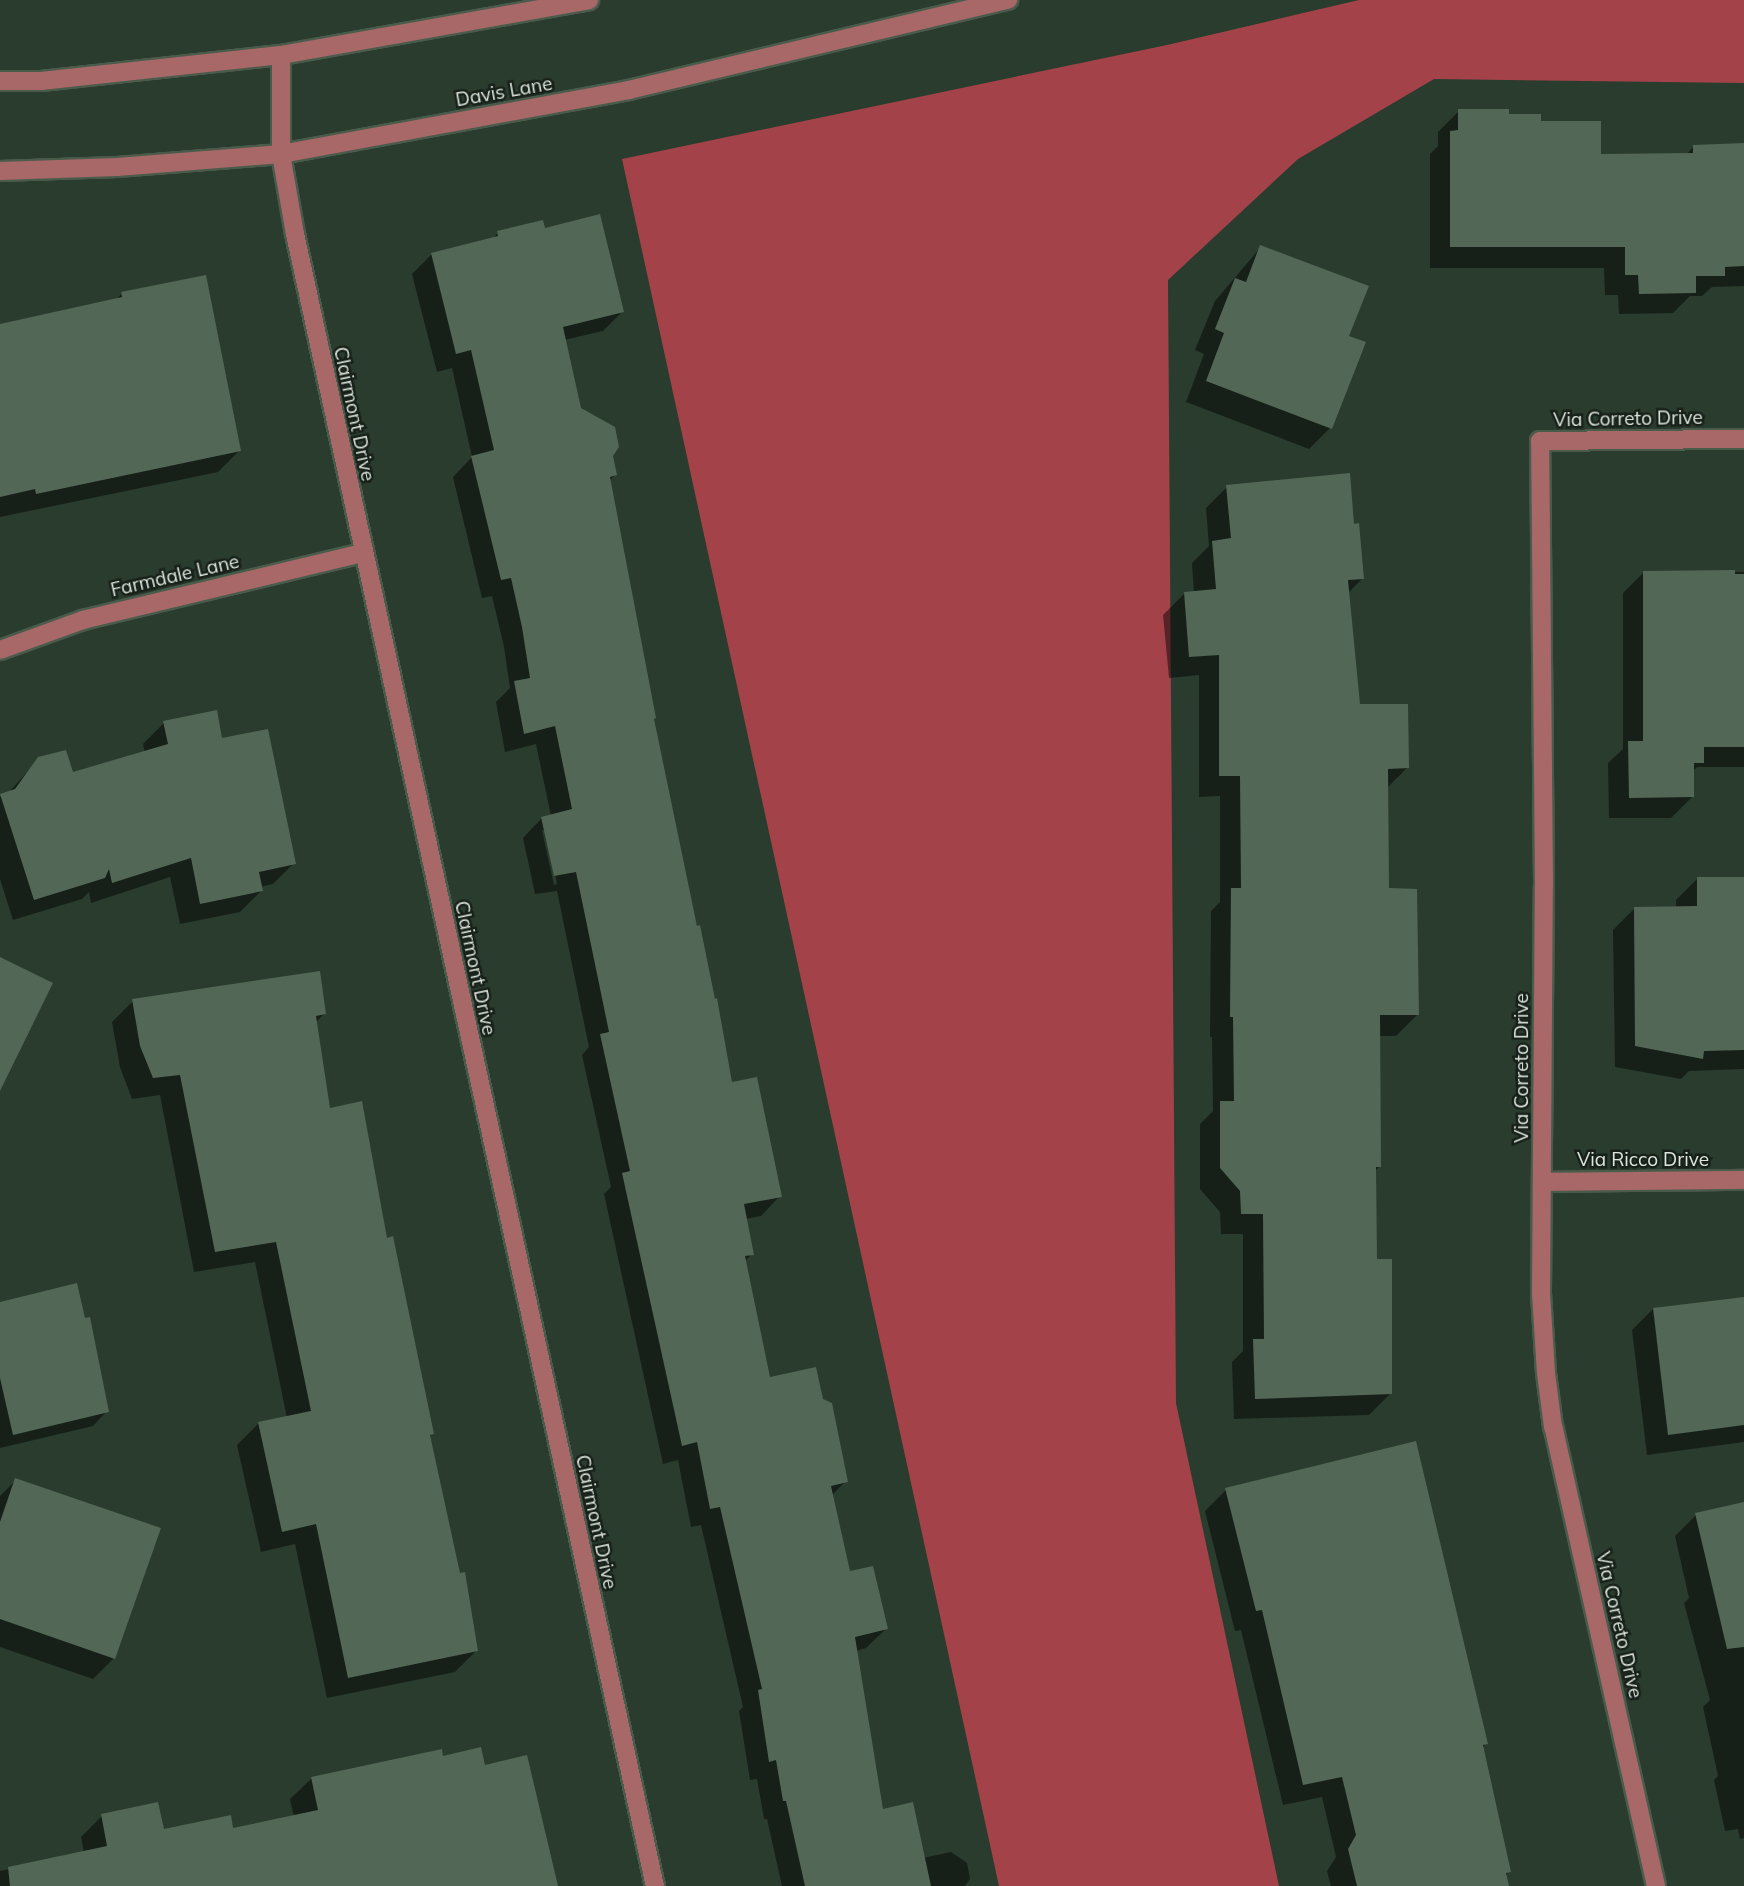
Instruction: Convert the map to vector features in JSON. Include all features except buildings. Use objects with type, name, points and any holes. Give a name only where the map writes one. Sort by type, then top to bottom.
[{"type":"street","points":[[0,81],[41,81],[281,55],[589,0]]},
{"type":"street","name":"Davis Lane","points":[[0,171],[117,167],[281,154],[629,90],[1008,0]]},
{"type":"street","name":"Clairmont Drive","points":[[281,55],[281,154],[295,234],[362,553],[655,1886]]},
{"type":"street","name":"Via Correto Drive","points":[[1656,1886],[1553,1427],[1546,1373],[1541,1294],[1541,441],[1744,439]]},
{"type":"street","name":"Farmdale Lane","points":[[0,650],[83,620],[362,553]]},
{"type":"street","name":"Via Ricco Drive","points":[[1542,1182],[1744,1180]]},
{"type":"shaded area","points":[[1359,0],[1744,0],[1744,83],[1434,79],[1298,159],[1168,280],[1176,1403],[1279,1886],[999,1886],[622,159],[1167,45]]}]
